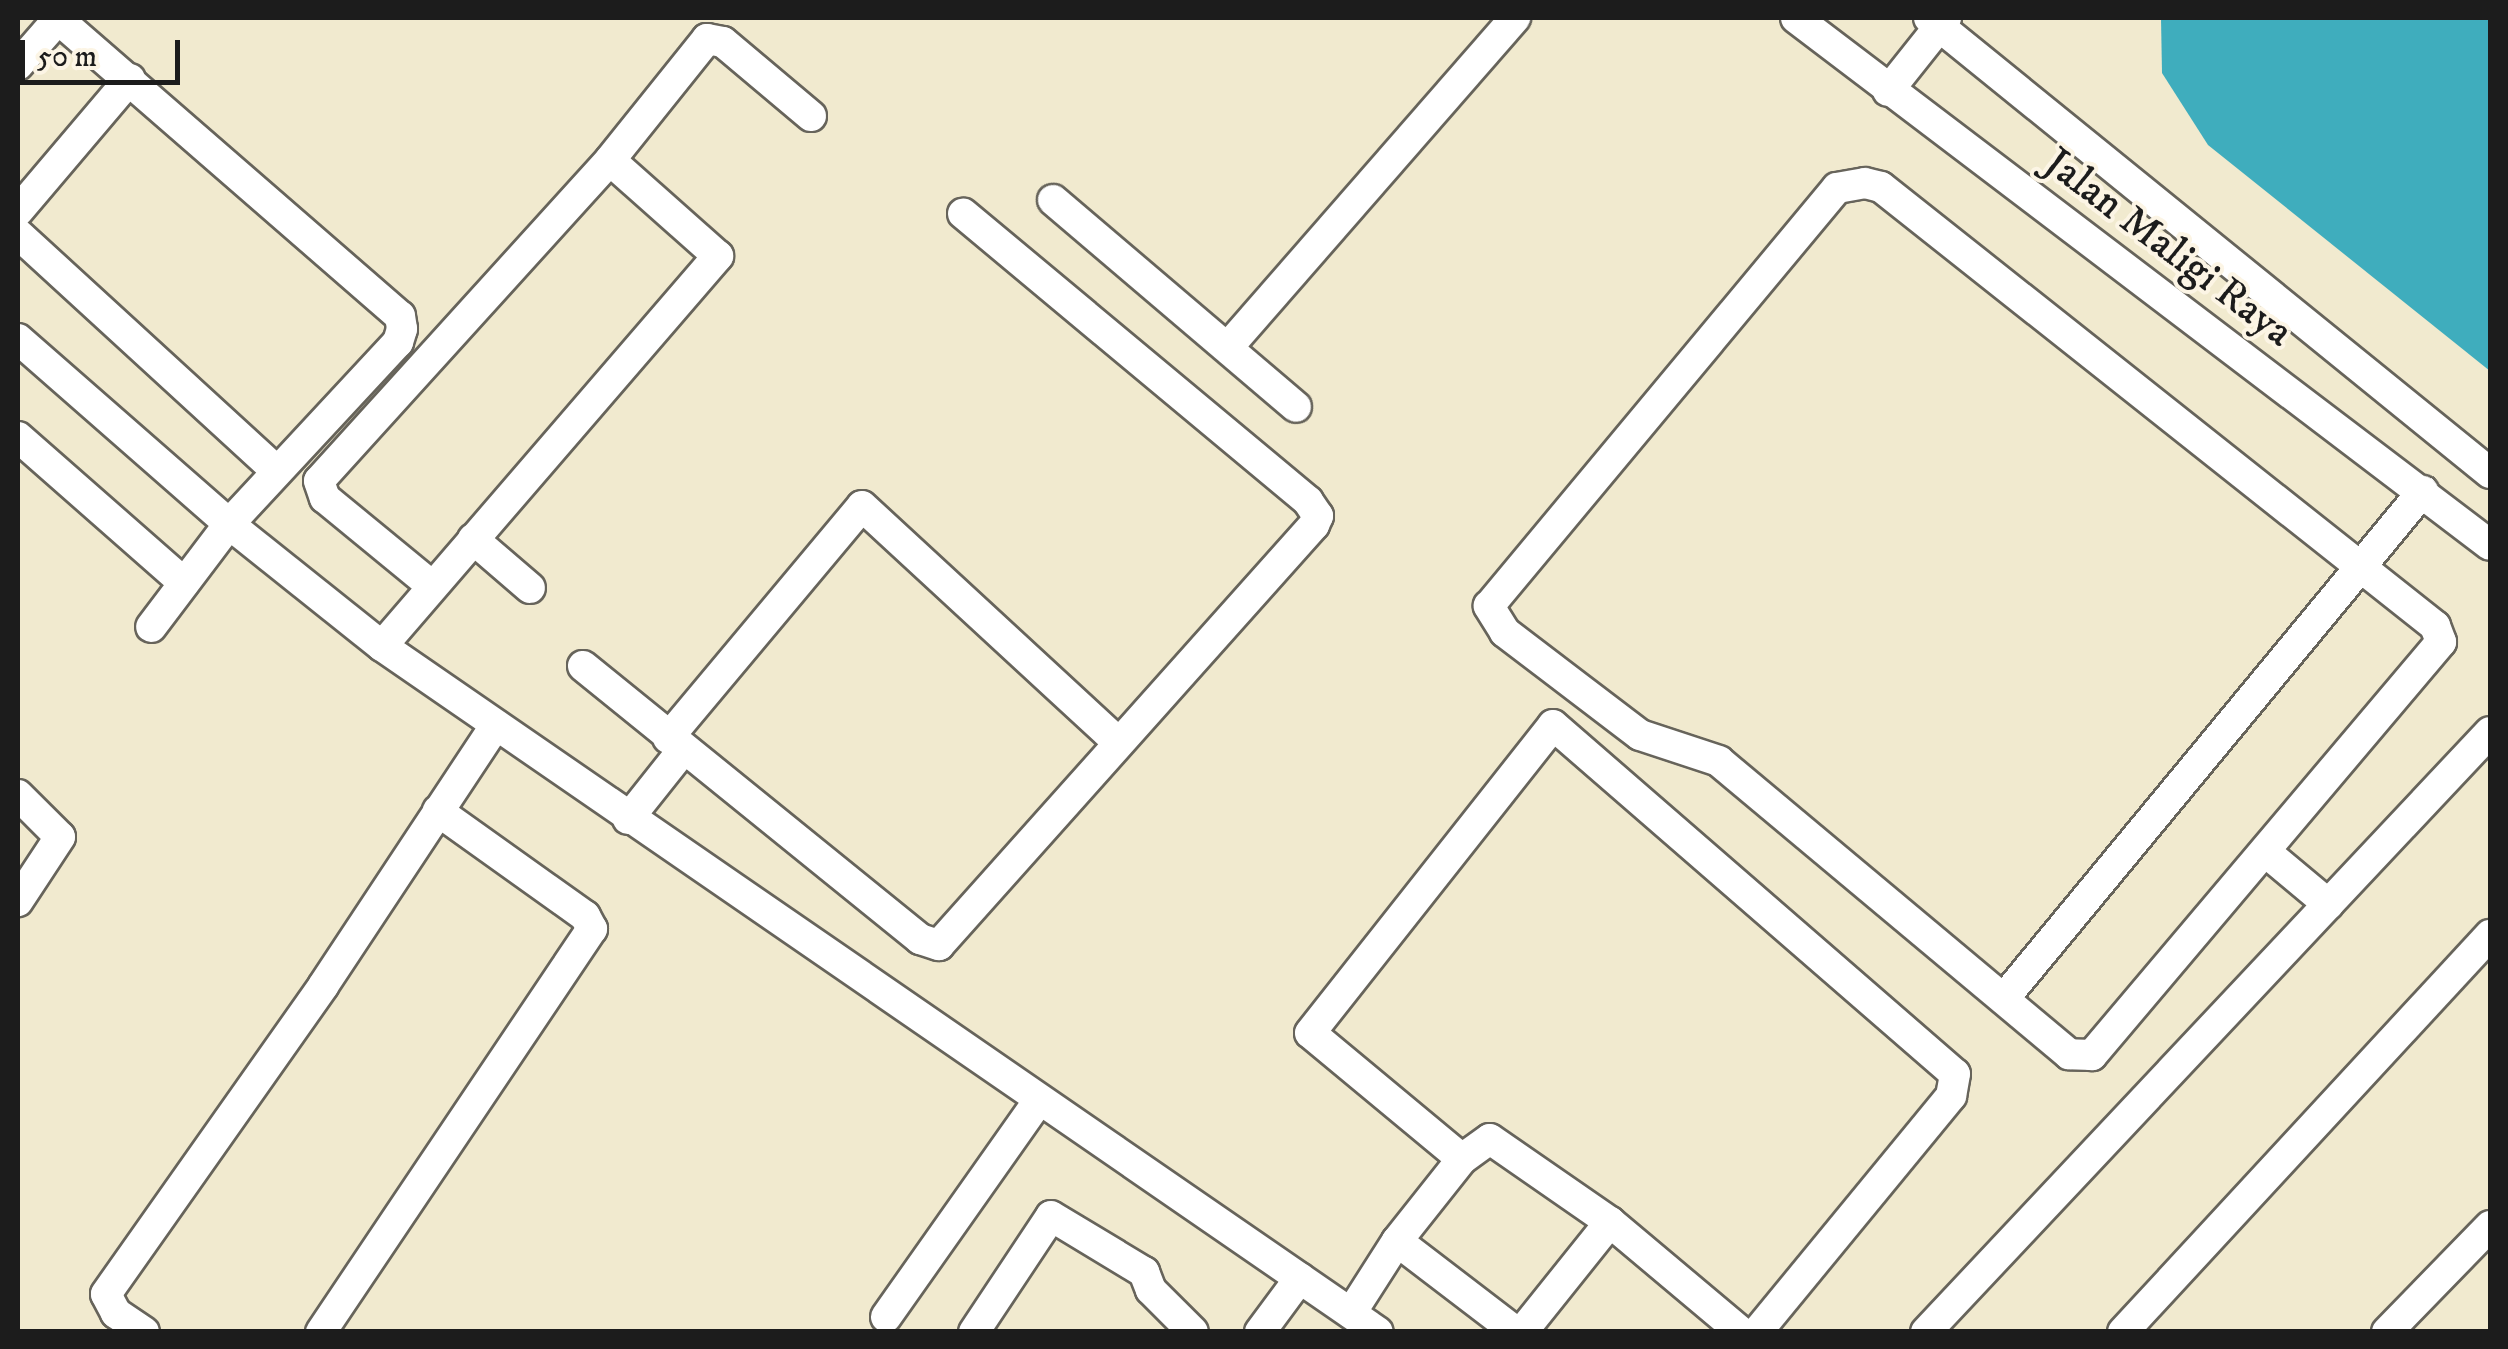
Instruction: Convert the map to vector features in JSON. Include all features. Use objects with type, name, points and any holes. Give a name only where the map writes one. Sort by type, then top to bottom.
[{"type":"street","points":[[18,64],[59,18],[400,316],[398,342],[229,524],[151,628]]},
{"type":"street","points":[[1228,347],[1515,18]]},
{"type":"street","name":"Jalan Maligi Raya","points":[[1796,18],[2490,545]]},
{"type":"street","points":[[1888,91],[1938,20]]},
{"type":"street","name":"Jalan Maligi Raya","points":[[1938,20],[2490,474]]},
{"type":"street","points":[[430,586],[325,498],[319,481],[610,160],[707,39],[724,42],[811,116]]},
{"type":"street","points":[[18,211],[130,79]]},
{"type":"street","points":[[382,646],[718,256],[610,160]]},
{"type":"street","points":[[1865,182],[1882,187],[2356,570],[2434,626],[2440,642],[2267,854],[2092,1055],[2069,1054],[2006,996],[1718,761],[1640,735],[1504,632],[1493,619],[1492,598],[1838,188],[1865,182]]},
{"type":"street","points":[[1052,200],[1296,407]]},
{"type":"street","points":[[583,666],[675,745],[930,946],[948,937],[1318,516],[1308,501],[963,214]]},
{"type":"street","points":[[18,234],[277,472]]},
{"type":"street","points":[[18,339],[229,524],[382,646],[1370,1327],[1397,1240],[1478,1144],[1501,1142],[1610,1222],[1720,1325]]},
{"type":"street","points":[[18,436],[184,584]]},
{"type":"street","points":[[2006,996],[2423,491]]},
{"type":"street","points":[[628,819],[675,745],[862,506],[1118,742]]},
{"type":"street","points":[[473,539],[530,588]]},
{"type":"street","points":[[144,1332],[116,1313],[106,1294],[496,725]]},
{"type":"street","points":[[1462,1160],[1310,1033],[1553,725],[1956,1074],[1950,1096],[1757,1332]]},
{"type":"street","points":[[1926,1332],[2490,732]]},
{"type":"street","points":[[18,795],[60,837],[18,901]]},
{"type":"street","points":[[321,1332],[592,929],[585,916],[438,812]]},
{"type":"street","points":[[2267,854],[2328,904]]},
{"type":"street","points":[[2123,1332],[2490,935]]},
{"type":"street","points":[[886,1317],[1040,1100]]},
{"type":"street","points":[[974,1332],[1051,1216],[1144,1272],[1151,1290],[1193,1332]]},
{"type":"street","points":[[1397,1240],[1519,1332],[1610,1222]]},
{"type":"street","points":[[2387,1332],[2490,1226]]},
{"type":"street","points":[[1260,1332],[1300,1278]]},
{"type":"water","points":[[2161,18],[2490,18],[2490,371],[2208,145],[2162,73]]}]
